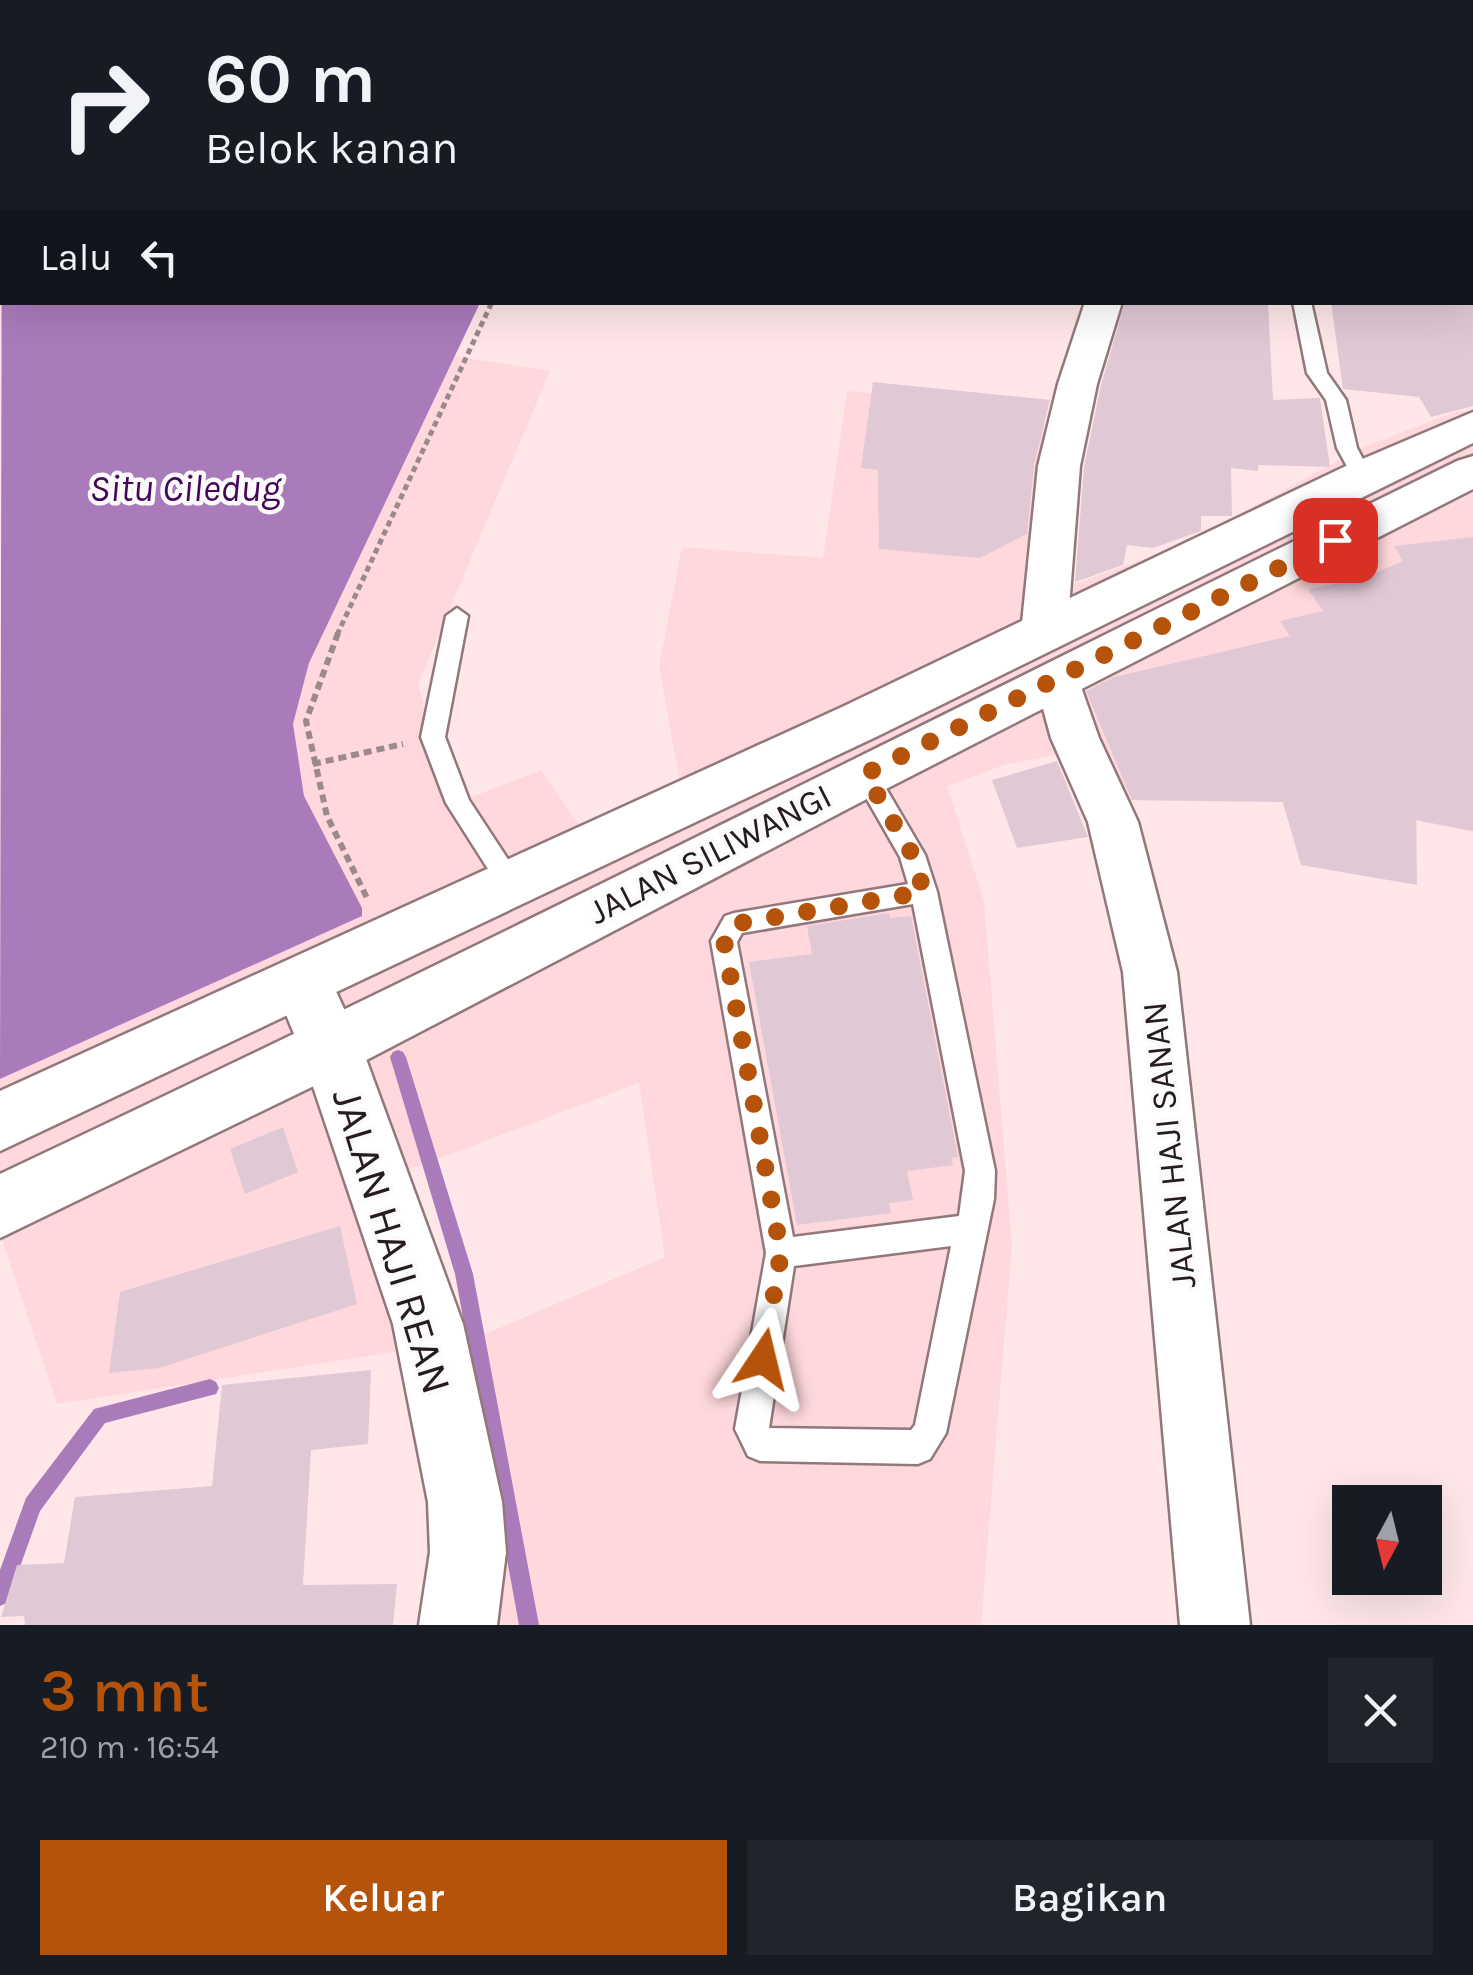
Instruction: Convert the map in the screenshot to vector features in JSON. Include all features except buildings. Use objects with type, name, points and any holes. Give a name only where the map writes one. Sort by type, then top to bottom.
[{"type":"main road","name":"JALAN SILIWANGI","points":[[0,1206],[331,1048],[865,774],[1051,656],[1362,476],[1473,426]]},
{"type":"main road","name":"JALAN SILIWANGI","points":[[0,1122],[512,884],[1051,656],[1473,471]]},
{"type":"main road","name":"JALAN HAJI REAN","points":[[302,981],[331,1048],[428,1324],[465,1502],[468,1552],[458,1625]]},
{"type":"street","points":[[1051,656],[1051,524],[1074,387],[1103,305]]},
{"type":"street","name":"JALAN HAJI SANAN","points":[[1051,656],[1075,738],[1113,822],[1150,972],[1214,1625]]},
{"type":"lane","points":[[1303,305],[1317,373],[1336,400],[1346,448],[1362,476]]},
{"type":"lane","points":[[457,616],[433,736],[458,803],[512,884]]},
{"type":"lane","points":[[865,774],[912,854],[924,892],[980,1171],[980,1199],[970,1229],[930,1433],[918,1448],[760,1444],[751,1430],[781,1253],[724,941],[734,924],[924,892]]},
{"type":"lane","points":[[781,1253],[970,1229]]},
{"type":"path","points":[[389,941],[327,816],[312,764],[306,721],[338,634],[491,305]]},
{"type":"path","points":[[312,764],[433,736]]},
{"type":"shaded area","points":[[453,356],[550,371],[418,684],[451,805],[541,770],[579,825],[682,794],[659,666],[682,547],[823,558],[847,391],[1046,409],[1024,601],[1180,547],[1361,448],[1455,412],[1473,411],[1473,832],[1417,821],[1416,884],[1302,863],[1282,802],[1112,800],[1091,748],[1004,765],[947,786],[984,901],[1012,1245],[981,1625],[491,1625],[469,1341],[665,1257],[639,1083],[358,1189],[407,1350],[57,1404],[0,1234],[0,1079],[362,916],[304,796],[293,724],[309,663]]},
{"type":"water","name":"Situ Ciledug","points":[[2,305],[479,305],[309,663],[293,724],[304,796],[362,908],[362,916],[0,1079]]},
{"type":"waterway","points":[[398,1057],[464,1274],[529,1625]]},
{"type":"waterway","points":[[0,1596],[33,1505],[100,1415],[210,1388]]},
{"type":"route","points":[[763,1359],[781,1253],[724,941],[727,932],[734,924],[924,892],[912,854],[865,774],[1335,540]]}]
